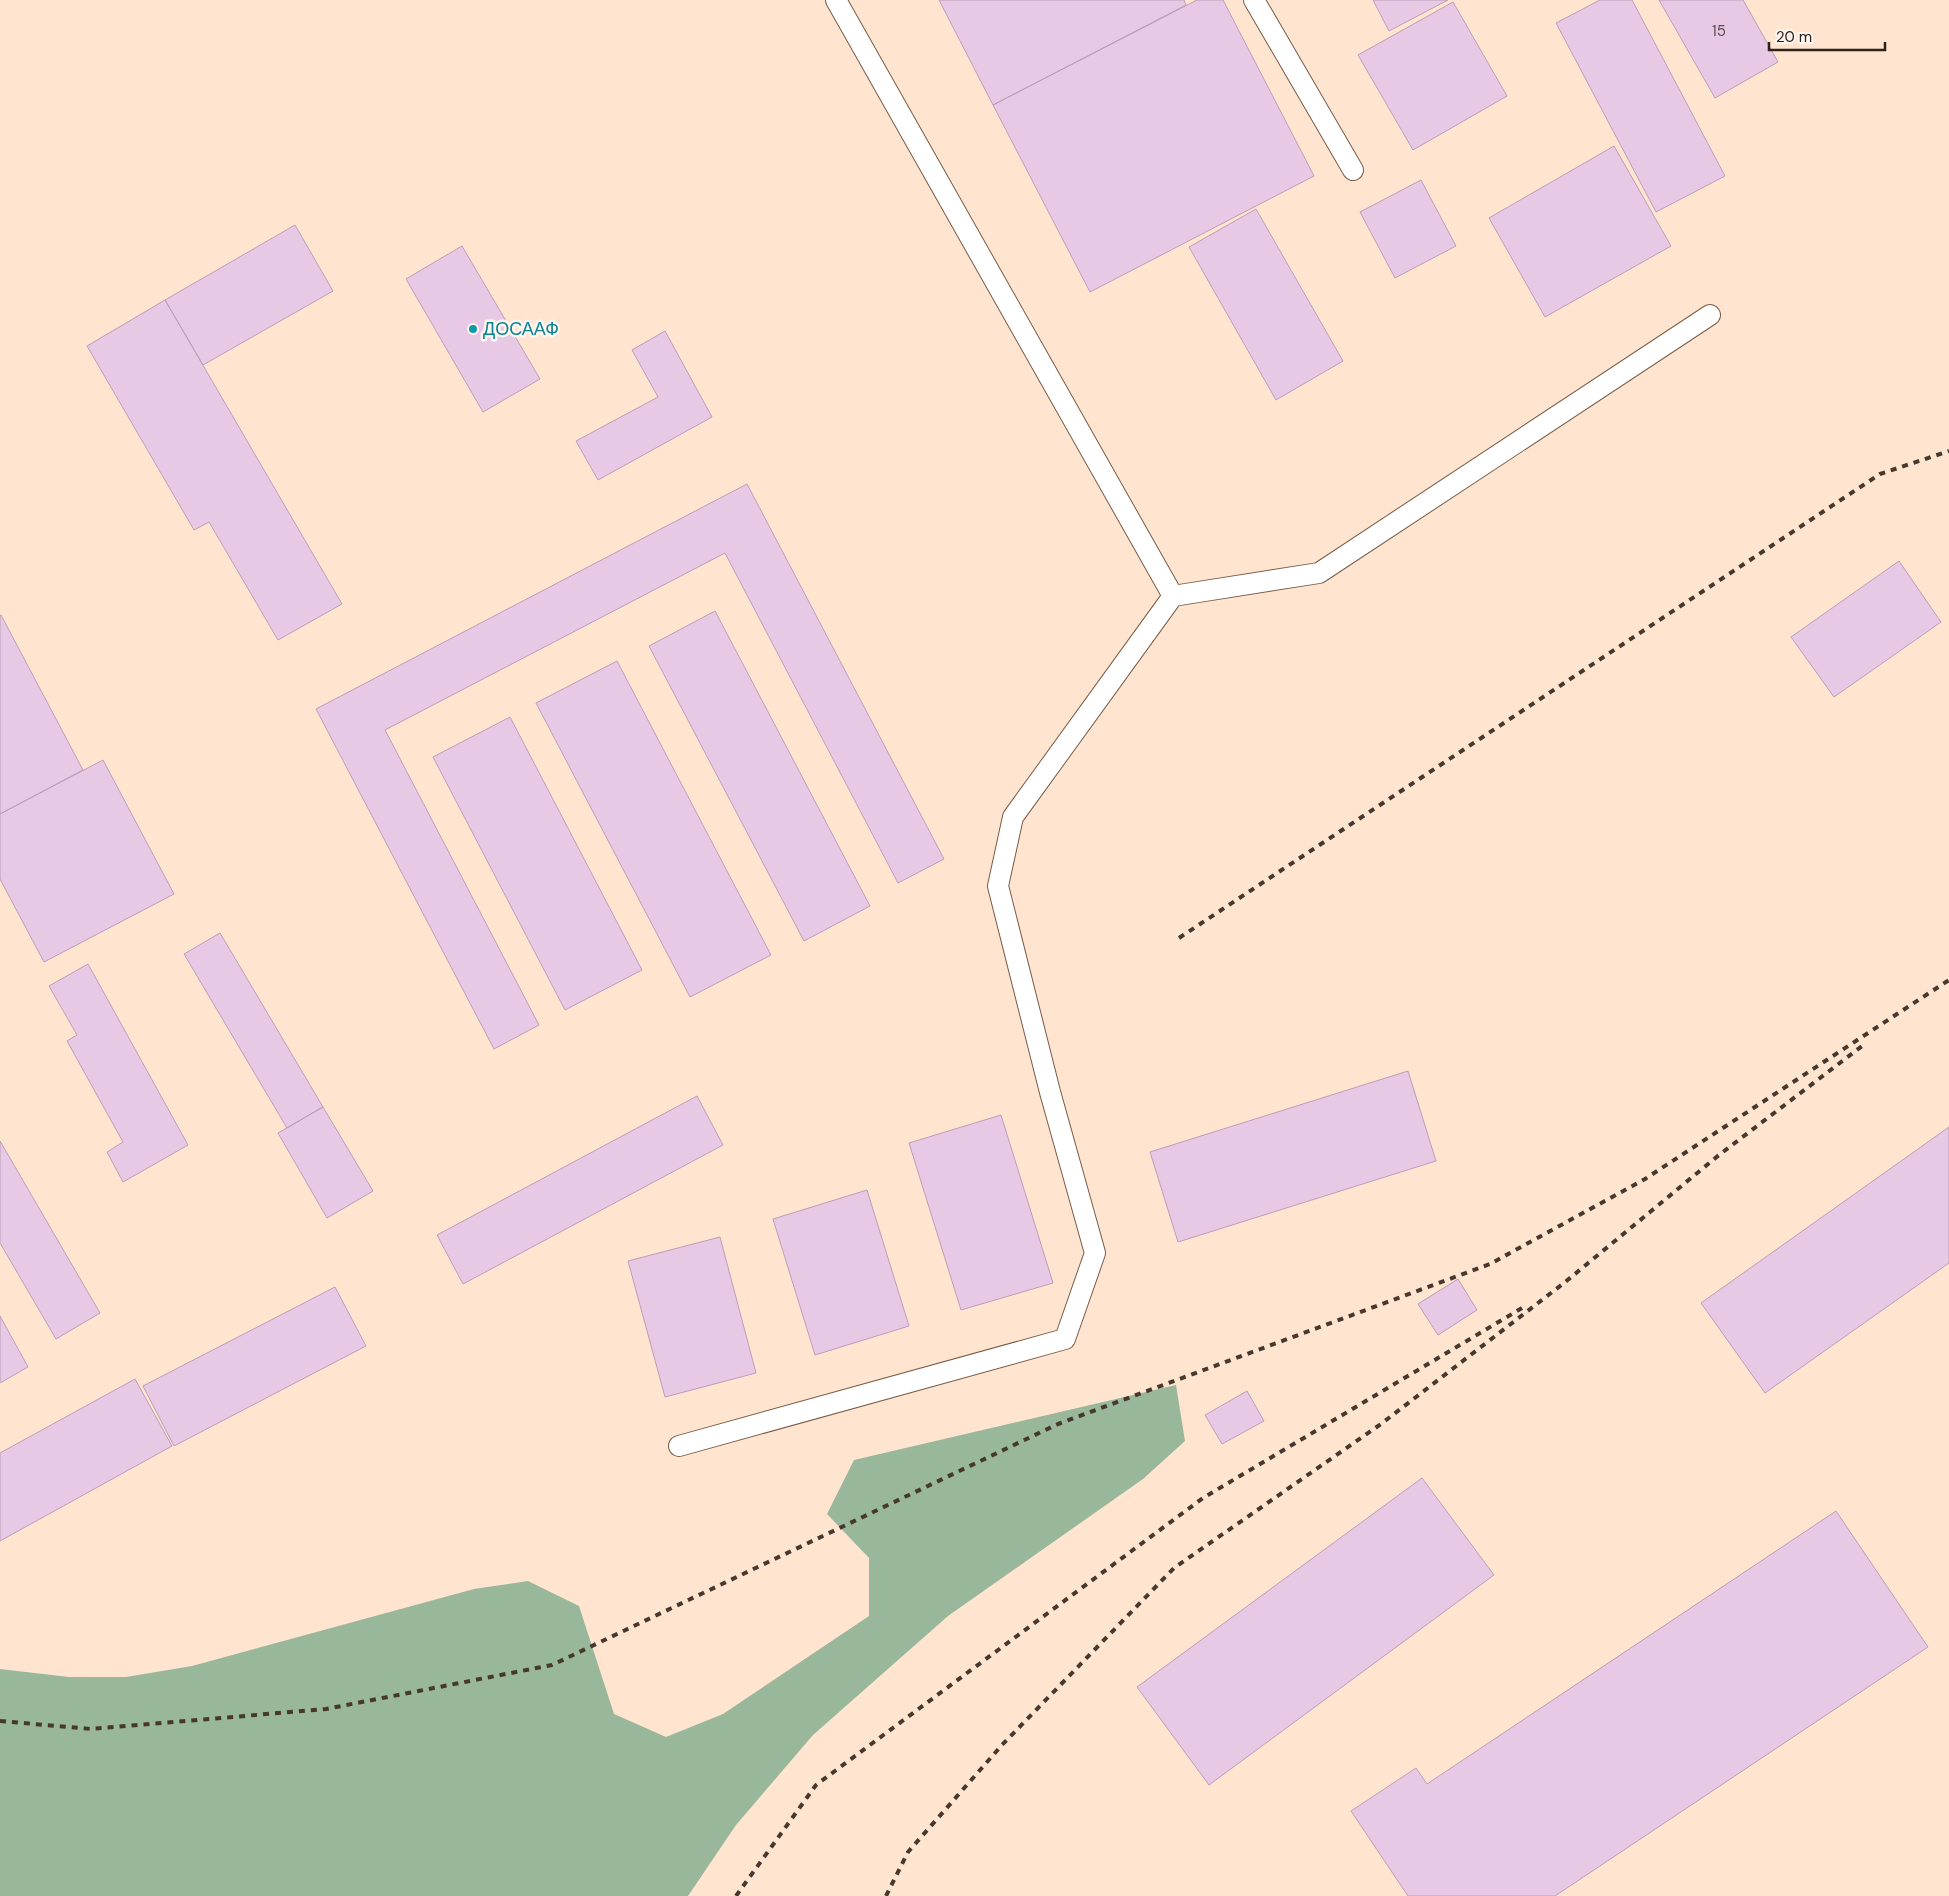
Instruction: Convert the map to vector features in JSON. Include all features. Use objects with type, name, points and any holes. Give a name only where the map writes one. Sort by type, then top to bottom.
[{"type":"lane","points":[[836,0],[1173,596]]},
{"type":"lane","points":[[1254,0],[1353,170]]},
{"type":"lane","points":[[679,1446],[1065,1339],[1095,1253],[1050,1092],[998,886],[1013,817],[1173,596],[1319,573],[1710,315]]},
{"type":"green space","points":[[1176,1385],[1185,1441],[1143,1479],[948,1616],[813,1735],[736,1825],[688,1896],[0,1896],[0,1669],[69,1677],[126,1677],[192,1666],[474,1589],[528,1581],[579,1606],[614,1714],[666,1737],[723,1714],[869,1616],[869,1558],[827,1514],[854,1460]]},
{"type":"building","points":[[939,0],[1184,0],[1186,5],[993,105]]},
{"type":"building","points":[[1197,0],[1223,0],[1314,176],[1090,292],[993,105]]},
{"type":"building","points":[[1373,0],[1448,0],[1389,31]]},
{"type":"building","points":[[1600,0],[1632,0],[1725,176],[1656,212],[1556,23]]},
{"type":"building","points":[[1659,0],[1743,0],[1778,62],[1715,98]]},
{"type":"building","points":[[1453,2],[1507,96],[1413,150],[1358,55]]},
{"type":"building","points":[[1614,146],[1671,246],[1545,317],[1489,218]]},
{"type":"building","points":[[1421,180],[1456,246],[1395,278],[1360,212]]},
{"type":"building","points":[[1256,209],[1343,361],[1276,400],[1189,247]]},
{"type":"building","points":[[295,225],[333,291],[203,365],[165,300]]},
{"type":"building","name":"ДОСААФ","points":[[462,246],[540,379],[483,412],[406,279]]},
{"type":"building","points":[[165,300],[342,604],[278,640],[209,522],[194,530],[87,346]]},
{"type":"building","points":[[665,331],[712,417],[598,480],[576,441],[658,397],[632,350]]},
{"type":"building","points":[[747,484],[944,859],[898,883],[725,553],[385,730],[539,1025],[494,1049],[316,709]]},
{"type":"building","points":[[1899,561],[1941,622],[1834,697],[1791,637]]},
{"type":"building","points":[[715,611],[870,906],[804,941],[649,646]]},
{"type":"building","points":[[0,616],[83,770],[0,814]]},
{"type":"building","points":[[617,661],[771,955],[690,997],[536,703]]},
{"type":"building","points":[[510,717],[642,970],[565,1010],[433,757]]},
{"type":"building","points":[[103,760],[174,894],[44,962],[0,879],[0,814]]},
{"type":"building","points":[[220,933],[323,1107],[287,1128],[184,954]]},
{"type":"building","points":[[88,964],[188,1145],[123,1182],[107,1152],[123,1142],[67,1041],[77,1035],[49,986]]},
{"type":"building","points":[[1408,1071],[1436,1161],[1178,1242],[1150,1152]]},
{"type":"building","points":[[697,1096],[723,1145],[463,1284],[437,1235]]},
{"type":"building","points":[[323,1107],[373,1191],[327,1218],[278,1133]]},
{"type":"building","points":[[1001,1115],[1053,1283],[961,1310],[909,1143]]},
{"type":"building","points":[[1949,1127],[1949,1263],[1765,1393],[1701,1303]]},
{"type":"building","points":[[0,1141],[100,1313],[56,1339],[0,1243]]},
{"type":"building","points":[[867,1190],[909,1326],[815,1355],[773,1219]]},
{"type":"building","points":[[720,1237],[756,1373],[665,1397],[628,1261]]},
{"type":"building","points":[[1458,1279],[1477,1310],[1438,1335],[1418,1304]]},
{"type":"building","points":[[335,1287],[366,1346],[174,1446],[143,1386]]},
{"type":"building","points":[[0,1316],[28,1367],[0,1383]]},
{"type":"building","points":[[135,1379],[172,1446],[0,1541],[0,1453]]},
{"type":"building","points":[[1247,1391],[1264,1421],[1222,1444],[1205,1415]]},
{"type":"building","points":[[1422,1478],[1494,1575],[1209,1785],[1137,1687]]},
{"type":"building","points":[[1836,1511],[1928,1647],[1555,1896],[1408,1896],[1351,1811],[1416,1768],[1427,1784]]},
{"type":"railway","points":[[1179,938],[1880,474],[1949,451]]},
{"type":"railway","points":[[0,1721],[91,1729],[326,1709],[552,1665],[1058,1424],[1490,1264],[1645,1179],[1949,980]]},
{"type":"railway","points":[[886,1896],[908,1852],[1002,1745],[1174,1568],[1381,1424],[1564,1283],[1719,1155],[1866,1043]]},
{"type":"railway","points":[[736,1896],[816,1785],[1203,1498],[1522,1308]]},
{"type":"place","name":"ДОСААФ","points":[[473,329]]}]
